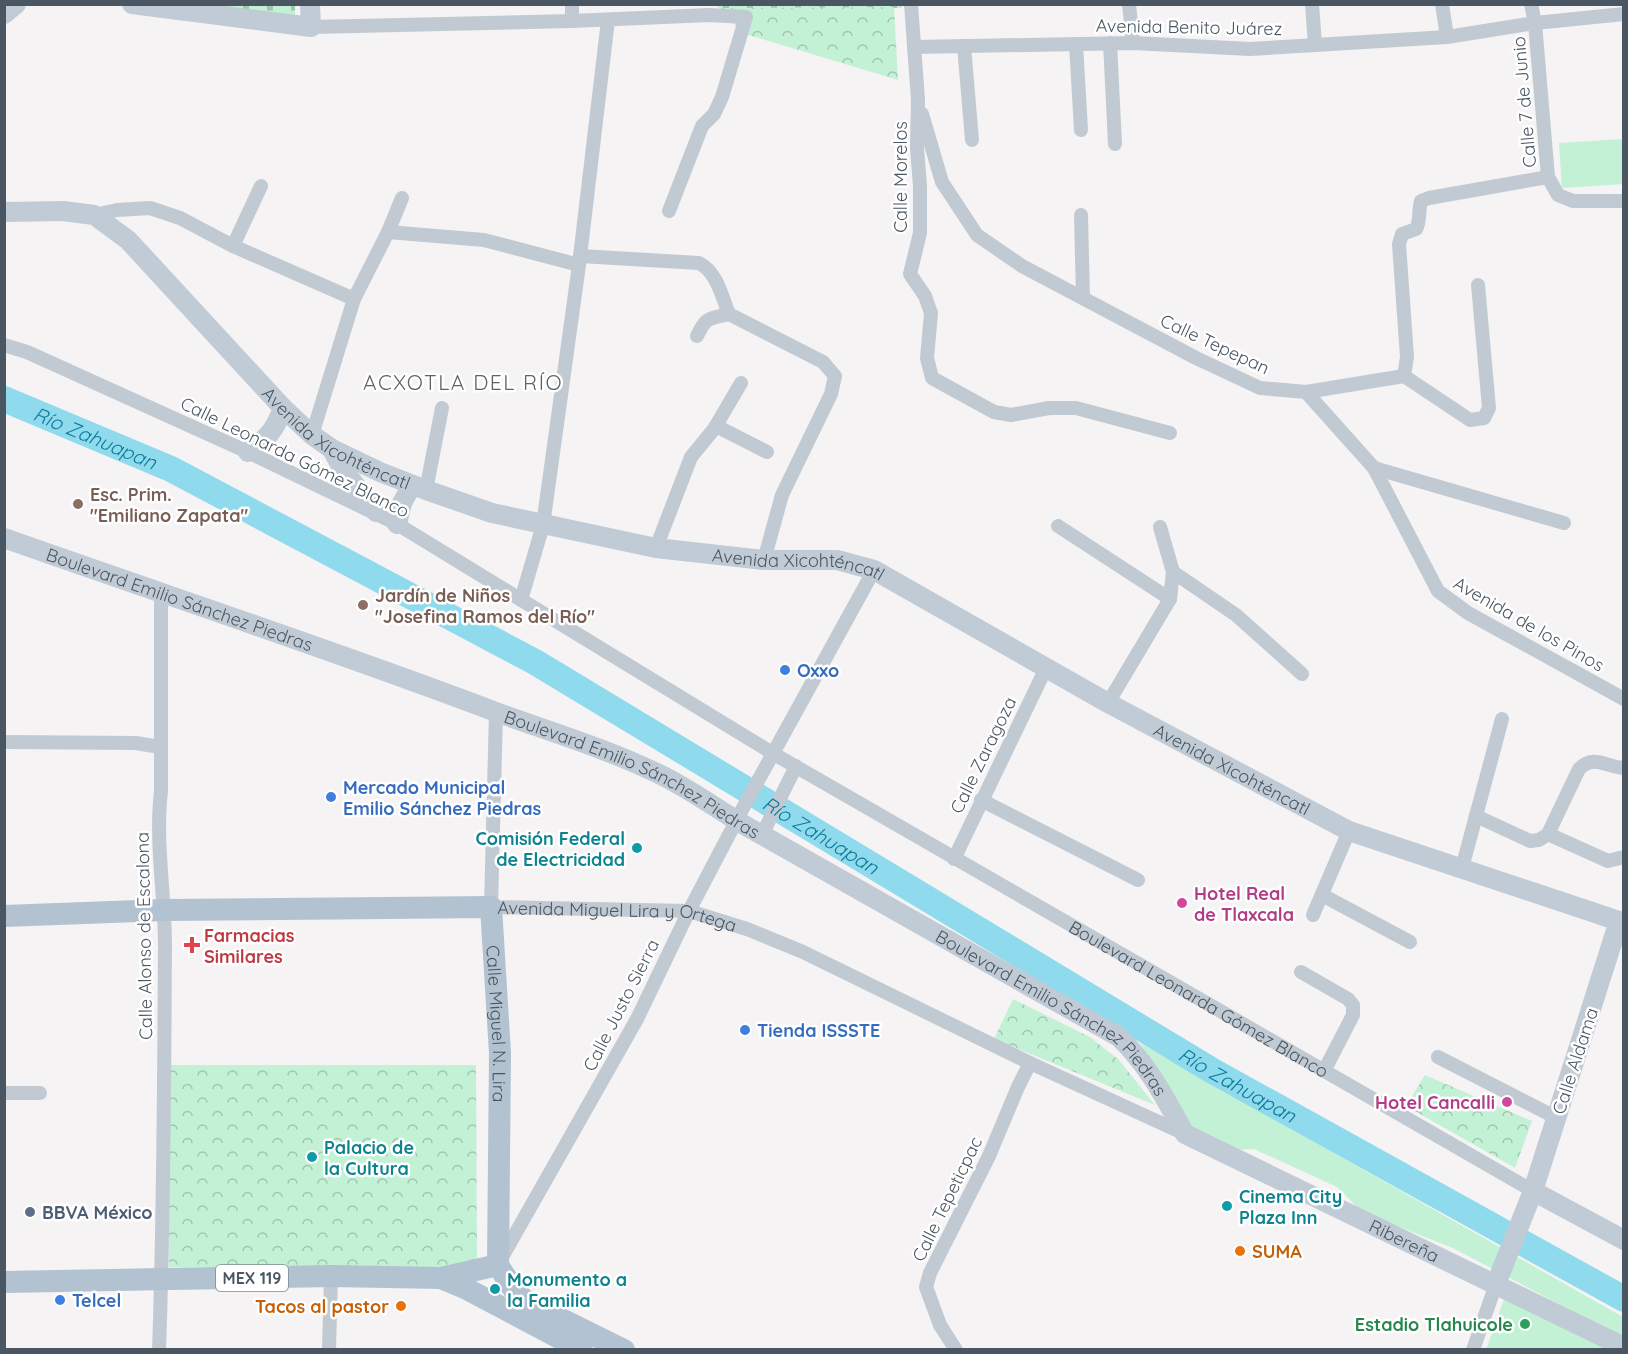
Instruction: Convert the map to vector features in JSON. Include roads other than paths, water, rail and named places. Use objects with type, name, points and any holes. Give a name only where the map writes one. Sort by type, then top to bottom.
[{"type":"main road","name":"Avenida Miguel Lira y Ortega","points":[[4,916],[165,910],[491,907]]},
{"type":"main road","name":"Calle Miguel N. Lira","points":[[491,907],[500,1053],[498,1265]]},
{"type":"main road","name":"MEX 119","points":[[4,1282],[331,1276],[441,1278],[498,1265]]},
{"type":"main road","points":[[498,1265],[514,1290],[527,1302],[624,1350]]},
{"type":"main road","name":"MEX 119","points":[[441,1278],[465,1287],[582,1350]]},
{"type":"street","points":[[4,14],[16,4]]},
{"type":"street","points":[[132,4],[311,27],[608,20],[710,10],[746,17],[722,97],[714,114],[702,126],[669,211]]},
{"type":"street","points":[[310,4],[311,27]]},
{"type":"street","points":[[572,4],[572,21]]},
{"type":"street","name":"Calle Morelos","points":[[911,4],[918,100],[916,148],[920,186],[920,233],[910,274],[924,296],[931,313],[927,358],[932,378],[994,412],[1011,416],[1049,408],[1076,408],[1170,433]]},
{"type":"street","points":[[1129,4],[1133,43]]},
{"type":"street","points":[[1312,4],[1315,45]]},
{"type":"street","points":[[1442,4],[1447,37]]},
{"type":"street","name":"Calle 7 de Junio","points":[[1531,4],[1535,23],[1548,177],[1558,195],[1573,201],[1623,201]]},
{"type":"street","name":"Avenida Benito Juárez","points":[[914,47],[1133,43],[1250,49],[1447,37],[1535,23],[1623,14]]},
{"type":"street","points":[[521,600],[543,525],[580,261],[608,20]]},
{"type":"street","points":[[1110,43],[1114,144]]},
{"type":"street","points":[[1076,44],[1082,130]]},
{"type":"street","points":[[964,46],[972,140]]},
{"type":"street","name":"Calle Tepepan","points":[[918,100],[942,182],[977,236],[1022,266],[1196,358],[1260,388],[1306,392],[1404,376]]},
{"type":"street","points":[[1478,285],[1489,408],[1484,418],[1470,420],[1404,376],[1407,357],[1399,244],[1402,234],[1416,229],[1421,201],[1548,177]]},
{"type":"street","points":[[232,246],[261,186]]},
{"type":"street","points":[[312,435],[354,299],[388,232],[402,198]]},
{"type":"street","points":[[94,215],[117,210],[150,208],[180,218],[232,246],[354,299]]},
{"type":"street","name":"Avenida Xicohténcatl","points":[[4,212],[63,211],[94,215],[128,240],[283,408],[312,435],[332,449],[419,488],[492,513],[656,548],[764,560],[837,560],[874,570],[1108,703],[1349,831],[1621,921]]},
{"type":"street","points":[[1081,215],[1083,298]]},
{"type":"street","points":[[388,232],[484,240],[580,261],[699,263],[707,267],[712,274],[729,314]]},
{"type":"street","points":[[697,336],[704,322],[729,314],[823,362],[835,376],[831,394],[782,495],[764,560]]},
{"type":"street","name":"Calle Leonarda Gómez Blanco","points":[[4,345],[27,352],[375,512],[521,600],[770,760]]},
{"type":"street","points":[[656,548],[691,457],[716,426],[741,384]]},
{"type":"street","name":"Avenida de los Pinos","points":[[1306,392],[1374,468],[1438,591],[1468,613],[1623,699]]},
{"type":"street","points":[[248,452],[266,440],[278,423],[283,408]]},
{"type":"street","points":[[397,524],[402,503],[419,488],[442,408]]},
{"type":"street","points":[[716,426],[767,452]]},
{"type":"street","points":[[332,449],[342,468],[375,512]]},
{"type":"street","points":[[1374,468],[1564,523]]},
{"type":"street","points":[[1058,526],[1170,598]]},
{"type":"street","points":[[1108,703],[1170,598],[1173,572],[1160,527]]},
{"type":"street","name":"Boulevard Emilio Sánchez Piedras","points":[[4,538],[161,591],[603,750],[766,827],[1119,1037],[1151,1073],[1185,1134]]},
{"type":"street","name":"Calle Justo Sierra","points":[[498,1265],[637,1019],[688,911],[874,570]]},
{"type":"street","points":[[1173,572],[1236,615],[1302,674]]},
{"type":"street","name":"Calle Alonso de Escalona","points":[[159,1350],[162,1280],[165,910],[159,811],[161,791],[161,591]]},
{"type":"street","name":"Calle Zaragoza","points":[[954,858],[1046,668]]},
{"type":"street","name":"Calle Miguel N. Lira","points":[[491,907],[496,712]]},
{"type":"street","points":[[1462,868],[1502,719]]},
{"type":"street","points":[[4,742],[136,744],[160,747]]},
{"type":"street","name":"Boulevard Leonarda Gómez Blanco","points":[[770,760],[796,766],[1324,1071],[1531,1196],[1623,1240]]},
{"type":"street","points":[[1476,816],[1530,841],[1539,840],[1548,834],[1579,769],[1585,763],[1593,760],[1623,768]]},
{"type":"street","points":[[766,827],[796,766]]},
{"type":"street","points":[[981,800],[1138,880]]},
{"type":"street","points":[[1313,915],[1349,831]]},
{"type":"street","points":[[1548,834],[1608,861],[1623,857]]},
{"type":"street","points":[[1322,895],[1410,942]]},
{"type":"street","name":"Avenida Miguel Lira y Ortega","points":[[491,907],[688,911],[747,929],[803,952],[1030,1064],[1185,1134]]},
{"type":"street","name":"Calle Aldama","points":[[1496,1284],[1531,1196],[1621,921]]},
{"type":"street","points":[[1301,972],[1348,999],[1353,1005],[1353,1015],[1324,1071]]},
{"type":"street","points":[[1438,1057],[1557,1118]]},
{"type":"street","name":"Calle Tepeticpac","points":[[956,1350],[940,1325],[926,1287],[930,1273],[989,1156],[1017,1087],[1030,1064]]},
{"type":"street","points":[[4,1093],[40,1093]]},
{"type":"street","name":"Ribereña","points":[[1185,1134],[1623,1347]]},
{"type":"street","points":[[329,1350],[331,1276]]},
{"type":"street","points":[[1473,1350],[1496,1284]]},
{"type":"waterway","name":"Río Zahuapan","points":[[4,399],[171,469],[535,662],[1211,1070],[1624,1299]]},
{"type":"place","name":"Esc. Prim. \"Emiliano Zapata\"","points":[[78,504]]},
{"type":"place","name":"Jardín de Niños \"Josefina Ramos del Río\"","points":[[363,605]]},
{"type":"place","name":"Oxxo","points":[[785,670]]},
{"type":"place","name":"Mercado Municipal Emilio Sánchez Piedras","points":[[331,797]]},
{"type":"place","name":"Comisión Federal de Electricidad","points":[[637,848]]},
{"type":"place","name":"Hotel Real de Tlaxcala","points":[[1182,903]]},
{"type":"place","name":"Farmacias Similares","points":[[192,945]]},
{"type":"place","name":"Tienda ISSSTE","points":[[745,1030]]},
{"type":"place","name":"Hotel Cancalli","points":[[1507,1102]]},
{"type":"place","name":"Palacio de la Cultura","points":[[312,1157]]},
{"type":"place","name":"Cinema City Plaza Inn","points":[[1227,1206]]},
{"type":"place","name":"BBVA México","points":[[30,1212]]},
{"type":"place","name":"SUMA","points":[[1240,1251]]},
{"type":"place","name":"Monumento a la Familia","points":[[495,1289]]},
{"type":"place","name":"Telcel","points":[[60,1300]]},
{"type":"place","name":"Tacos al pastor","points":[[401,1306]]},
{"type":"place","name":"Estadio Tlahuicole","points":[[1525,1324]]},
{"type":"district","name":"ACXOTLA DEL RÍO","points":[[463,382]]}]
